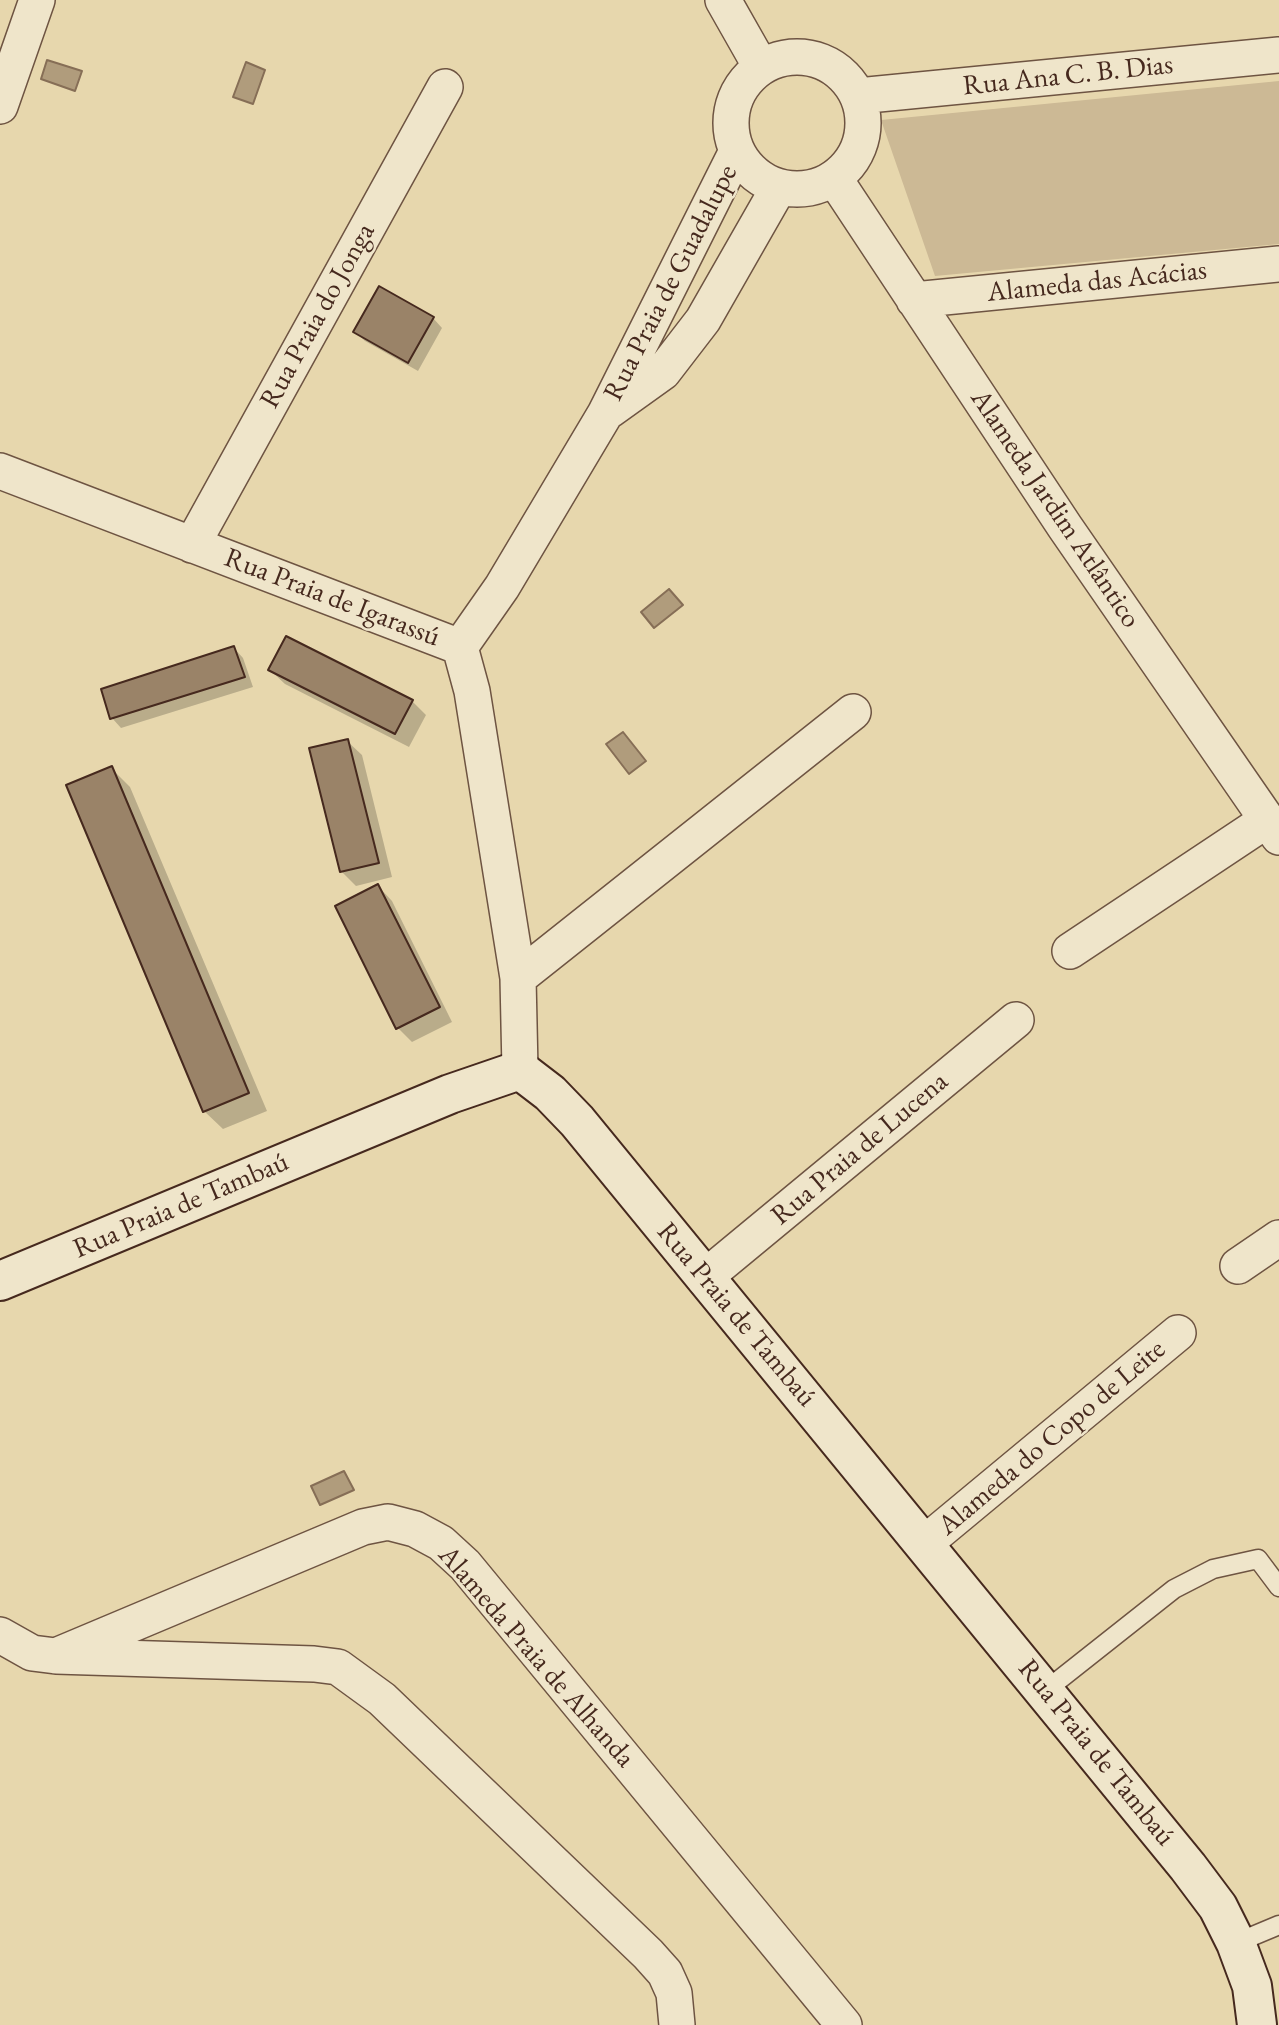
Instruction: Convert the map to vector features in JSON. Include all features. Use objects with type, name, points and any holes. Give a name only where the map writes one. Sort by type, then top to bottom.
[{"type":"street","points":[[0,106],[37,0]]},
{"type":"street","points":[[723,0],[761,67]]},
{"type":"street","name":"Rua Ana C. B. Dias","points":[[858,96],[1279,55]]},
{"type":"street","points":[[792,57],[824,62],[850,82],[858,96],[863,114],[863,133],[848,166],[834,178],[817,186],[798,190],[779,187],[761,179],[747,167],[737,151],[731,133],[731,114],[736,95],[746,79],[761,67],[792,57]]},
{"type":"street","name":"Rua Praia do Jonga","points":[[192,545],[445,87]]},
{"type":"street","name":"Rua Praia de Guadalupe","points":[[460,647],[502,587],[605,414],[737,151]]},
{"type":"street","name":"Alameda Jardim Atlântico","points":[[834,178],[1273,829]]},
{"type":"street","name":"Rua Praia de Guadalupe","points":[[605,414],[663,372],[703,320],[779,187]]},
{"type":"street","name":"Alameda das Acácias","points":[[914,300],[1279,264]]},
{"type":"street","name":"Rua Praia de Igarassú","points":[[0,471],[460,647],[472,691],[518,978],[520,1070]]},
{"type":"street","points":[[518,978],[853,712]]},
{"type":"street","points":[[1070,951],[1273,829]]},
{"type":"street","name":"Rua Praia de Lucena","points":[[704,1278],[1016,1020]]},
{"type":"street","name":"Rua Praia de Tambaú","points":[[0,1281],[450,1094],[520,1070],[550,1093],[577,1121],[1188,1867],[1218,1906],[1236,1943],[1252,1986],[1258,2025]]},
{"type":"street","points":[[1238,1266],[1279,1238]]},
{"type":"street","name":"Alameda do Copo de Leite","points":[[925,1543],[1178,1334]]},
{"type":"street","name":"Alameda Praia de Alhanda","points":[[56,1656],[363,1527],[388,1522],[415,1529],[441,1543],[465,1565],[844,2025]]},
{"type":"street","points":[[0,1635],[32,1653],[56,1656],[338,1667],[361,1681],[648,1954],[664,1973],[674,1993],[677,2025]]},
{"type":"lane","points":[[1045,1690],[1174,1588],[1213,1569],[1258,1559],[1279,1587]]},
{"type":"lane","points":[[1236,1943],[1279,1925]]},
{"type":"shaded area","points":[[47,60],[82,71],[75,91],[41,79]]},
{"type":"shaded area","points":[[246,62],[265,70],[253,104],[233,97]]},
{"type":"shaded area","points":[[1279,81],[1279,244],[935,276],[881,120]]},
{"type":"shaded area","points":[[669,589],[683,605],[654,628],[641,612]]},
{"type":"shaded area","points":[[623,732],[646,761],[629,774],[606,744]]},
{"type":"shaded area","points":[[344,1471],[354,1490],[320,1505],[311,1486]]},
{"type":"building","points":[[379,286],[434,317],[408,363],[353,332]]},
{"type":"building","points":[[286,636],[413,700],[395,734],[268,670]]},
{"type":"building","points":[[234,646],[245,677],[110,719],[101,689]]},
{"type":"building","points":[[348,739],[379,863],[340,872],[309,748]]},
{"type":"building","points":[[112,766],[249,1093],[203,1112],[66,785]]},
{"type":"building","points":[[378,884],[440,1007],[396,1029],[335,906]]}]
